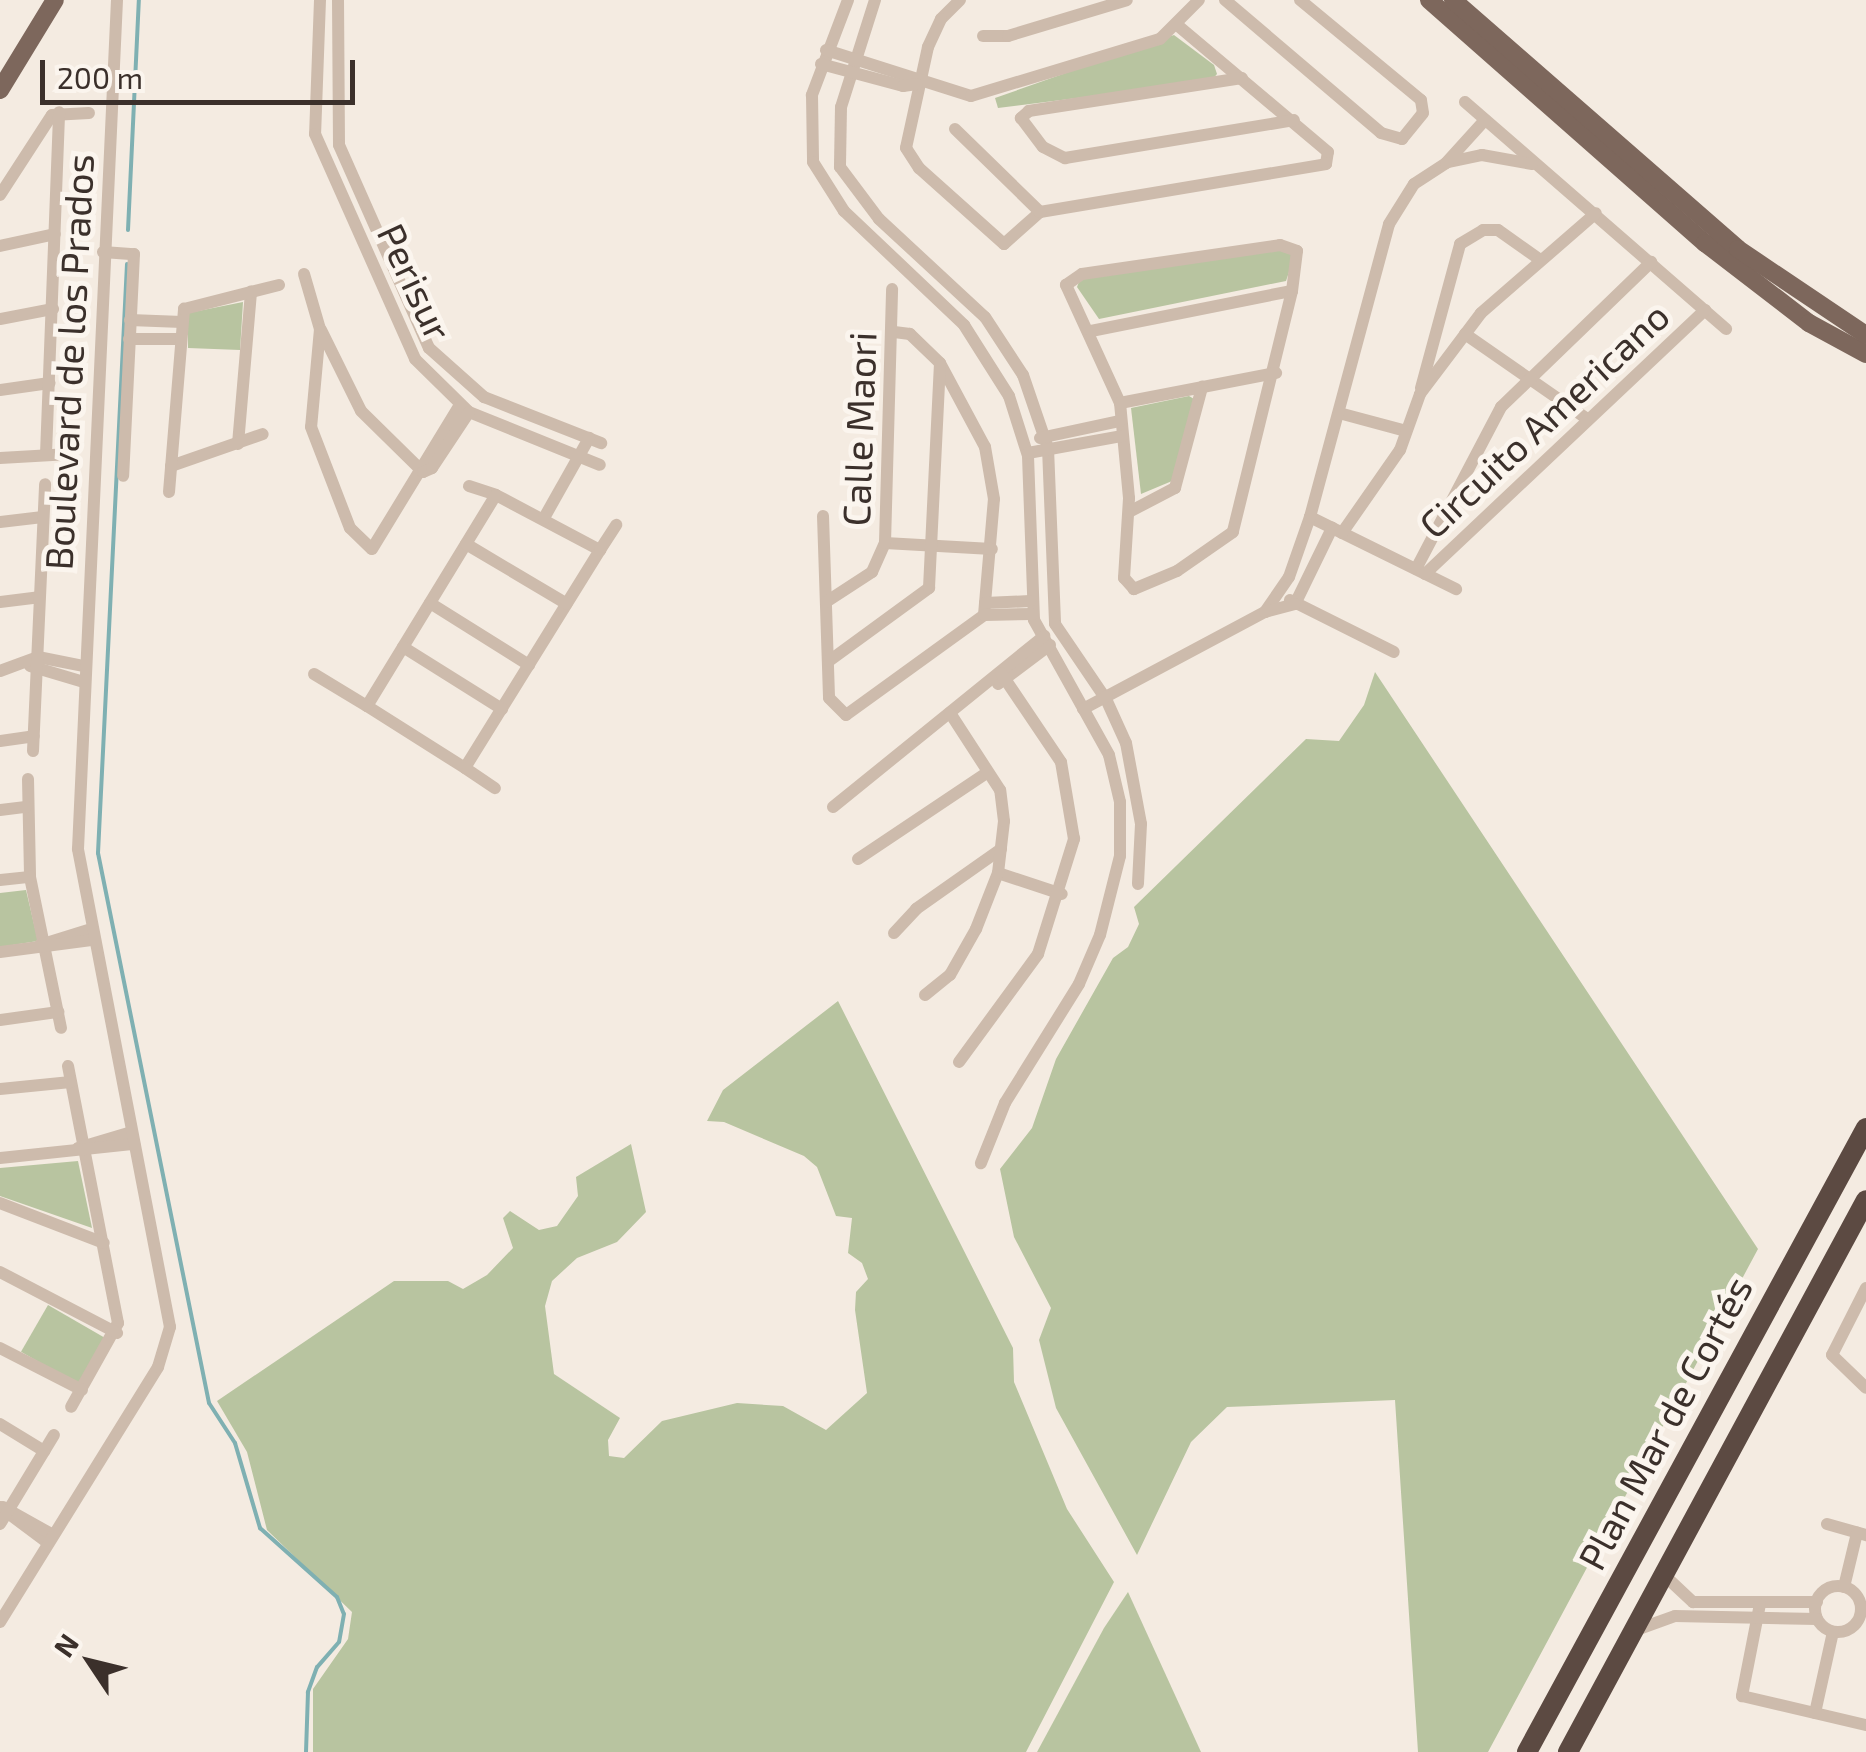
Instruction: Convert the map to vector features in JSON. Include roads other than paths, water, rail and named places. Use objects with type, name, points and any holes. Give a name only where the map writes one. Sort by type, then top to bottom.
[{"type":"highway","name":"Plan Mar de Cortés","points":[[1528,1752],[1866,1128]]},
{"type":"highway","name":"Plan Mar de Cortés","points":[[1568,1752],[1866,1200]]},
{"type":"main road","points":[[0,90],[55,0]]},
{"type":"main road","points":[[1429,0],[1705,243],[1810,322],[1866,354]]},
{"type":"main road","points":[[1454,0],[1738,249],[1866,335]]},
{"type":"street","name":"Boulevard de los Prados","points":[[50,1539],[158,1367],[170,1327],[78,848],[117,0]]},
{"type":"street","name":"Perisur","points":[[320,0],[314,124],[327,163],[415,359],[464,408],[600,465]]},
{"type":"street","name":"Perisur","points":[[338,0],[336,134],[440,363],[484,397],[595,440],[581,455]]},
{"type":"street","points":[[848,0],[823,57],[808,120],[819,177],[867,236],[964,325],[999,376],[1027,447],[1031,608],[1043,644],[1110,755],[1120,802],[1114,891],[1079,984],[1005,1103],[980,1163]]},
{"type":"street","points":[[875,0],[850,73],[837,133],[840,167],[879,219],[985,317],[1022,375],[1047,443],[1057,630],[1106,699],[1139,797],[1138,884]]},
{"type":"street","points":[[960,0],[941,19],[917,84],[905,140],[918,168],[1004,244],[1040,212],[1317,168],[1328,161],[1328,152],[1294,120],[1178,26]]},
{"type":"street","points":[[982,36],[1008,36],[1127,0]]},
{"type":"street","points":[[823,57],[855,58],[887,75],[971,96],[1137,48],[1178,26],[1200,0]]},
{"type":"street","points":[[1224,0],[1382,134],[1402,139],[1423,113],[1422,100],[1300,0]]},
{"type":"street","points":[[318,49],[336,48]]},
{"type":"street","points":[[823,57],[850,73],[887,75]]},
{"type":"street","points":[[1242,78],[1023,114],[1022,122],[1042,147],[1073,157],[1294,120]]},
{"type":"street","name":"Circuito Americano","points":[[1465,102],[1726,329]]},
{"type":"street","points":[[59,112],[89,113]]},
{"type":"street","points":[[0,194],[6,174],[59,112]]},
{"type":"street","points":[[46,454],[59,112]]},
{"type":"street","points":[[1265,612],[1280,592],[1310,517],[1389,224],[1414,184],[1446,163],[1485,120]]},
{"type":"street","points":[[954,129],[1040,212]]},
{"type":"street","points":[[327,163],[343,155]]},
{"type":"street","name":"Circuito Americano","points":[[1446,163],[1482,155],[1535,164]]},
{"type":"street","points":[[819,177],[840,167]]},
{"type":"street","points":[[1420,394],[1464,334],[1539,258],[1596,213]]},
{"type":"street","points":[[1083,710],[1265,612],[1295,604],[1337,530],[1379,485],[1406,431],[1420,394],[1460,244],[1483,230],[1498,230],[1539,258]]},
{"type":"street","points":[[0,246],[55,234]]},
{"type":"street","points":[[1290,245],[1298,255],[1292,290],[1276,374],[1227,540],[1134,589],[1124,578],[1129,512],[1120,403],[1090,330],[1065,292],[1082,274],[1290,245]]},
{"type":"street","name":"Boulevard de los Prados","points":[[104,252],[134,254],[124,476]]},
{"type":"street","points":[[1421,572],[1501,408],[1526,378],[1651,262]]},
{"type":"street","points":[[304,274],[320,329],[361,411],[422,472]]},
{"type":"street","points":[[169,492],[179,339],[187,307],[279,284]]},
{"type":"street","name":"Calle Maori","points":[[826,602],[872,572],[886,543],[894,332],[892,289]]},
{"type":"street","points":[[1090,330],[1292,290]]},
{"type":"street","points":[[238,444],[244,436],[251,292]]},
{"type":"street","points":[[0,320],[52,310]]},
{"type":"street","name":"Circuito Americano","points":[[1421,572],[1705,310]]},
{"type":"street","points":[[130,320],[182,322]]},
{"type":"street","points":[[320,329],[310,427],[356,537],[376,549],[464,408]]},
{"type":"street","points":[[894,332],[910,334],[940,363],[984,447],[994,499],[985,609]]},
{"type":"street","points":[[1464,334],[1586,418]]},
{"type":"street","points":[[130,340],[179,339]]},
{"type":"street","points":[[829,661],[919,599],[932,579],[940,363]]},
{"type":"street","points":[[1120,403],[1276,374]]},
{"type":"street","points":[[0,390],[50,383]]},
{"type":"street","points":[[1129,512],[1175,488],[1202,387]]},
{"type":"street","points":[[1339,413],[1406,431]]},
{"type":"street","points":[[1027,447],[1120,421]]},
{"type":"street","points":[[171,466],[263,434]]},
{"type":"street","points":[[1047,443],[1122,436]]},
{"type":"street","points":[[0,458],[70,454]]},
{"type":"street","points":[[544,518],[581,455]]},
{"type":"street","points":[[0,741],[33,743],[45,484]]},
{"type":"street","points":[[469,486],[544,518],[600,550]]},
{"type":"street","points":[[367,706],[496,495]]},
{"type":"street","points":[[823,516],[829,698],[840,714],[859,710],[985,609],[1031,608]]},
{"type":"street","points":[[0,522],[43,517]]},
{"type":"street","name":"Circuito Americano","points":[[1310,517],[1456,589]]},
{"type":"street","points":[[466,768],[616,525]]},
{"type":"street","points":[[886,543],[992,549]]},
{"type":"street","points":[[466,544],[567,604]]},
{"type":"street","points":[[1280,592],[1295,604],[1394,652]]},
{"type":"street","points":[[0,602],[39,597]]},
{"type":"street","points":[[430,604],[529,665]]},
{"type":"street","points":[[833,808],[950,712],[1003,677],[1057,630]]},
{"type":"street","points":[[403,648],[502,710]]},
{"type":"street","points":[[0,671],[34,664],[84,666]]},
{"type":"street","points":[[34,664],[84,682]]},
{"type":"street","points":[[314,674],[494,788]]},
{"type":"street","points":[[959,1062],[1020,985],[1062,894],[1074,840],[1070,787],[1046,735],[1003,677]]},
{"type":"street","points":[[926,995],[950,976],[966,950],[998,874],[1001,849],[1004,807],[988,772],[950,712]]},
{"type":"street","points":[[858,860],[988,772]]},
{"type":"street","points":[[28,779],[30,877],[61,1028]]},
{"type":"street","points":[[0,810],[26,807]]},
{"type":"street","points":[[894,934],[916,909],[1001,849]]},
{"type":"street","points":[[998,874],[1062,894]]},
{"type":"street","points":[[0,880],[30,877]]},
{"type":"street","points":[[0,952],[92,935]]},
{"type":"street","points":[[0,1020],[58,1012]]},
{"type":"street","points":[[68,1066],[104,1243],[117,1333],[71,1406]]},
{"type":"street","points":[[0,1089],[71,1082]]},
{"type":"street","points":[[0,1158],[133,1138]]},
{"type":"street","points":[[0,1202],[104,1243]]},
{"type":"street","points":[[0,1272],[117,1333]]},
{"type":"street","points":[[1866,1288],[1834,1360],[1866,1388]]},
{"type":"street","points":[[0,1348],[82,1390]]},
{"type":"street","points":[[0,1424],[44,1451]]},
{"type":"street","points":[[0,1622],[50,1539],[3,1512],[54,1434]]},
{"type":"street","points":[[1826,1524],[1861,1534],[1844,1587]]},
{"type":"street","points":[[1664,1574],[1691,1609]]},
{"type":"street","points":[[1759,1611],[1816,1602],[1831,1588],[1844,1587],[1857,1596],[1859,1619],[1848,1630],[1832,1632]]},
{"type":"street","points":[[1816,1602],[1817,1618]]},
{"type":"street","points":[[1634,1630],[1691,1609],[1817,1618],[1832,1632]]},
{"type":"street","points":[[1759,1611],[1742,1696],[1866,1725]]},
{"type":"street","points":[[1814,1713],[1832,1632]]},
{"type":"waterway","points":[[128,230],[139,0]]},
{"type":"waterway","points":[[127,264],[98,853],[209,1403],[235,1443],[260,1528],[337,1597],[344,1614],[339,1642],[317,1667],[308,1692],[306,1752]]}]
